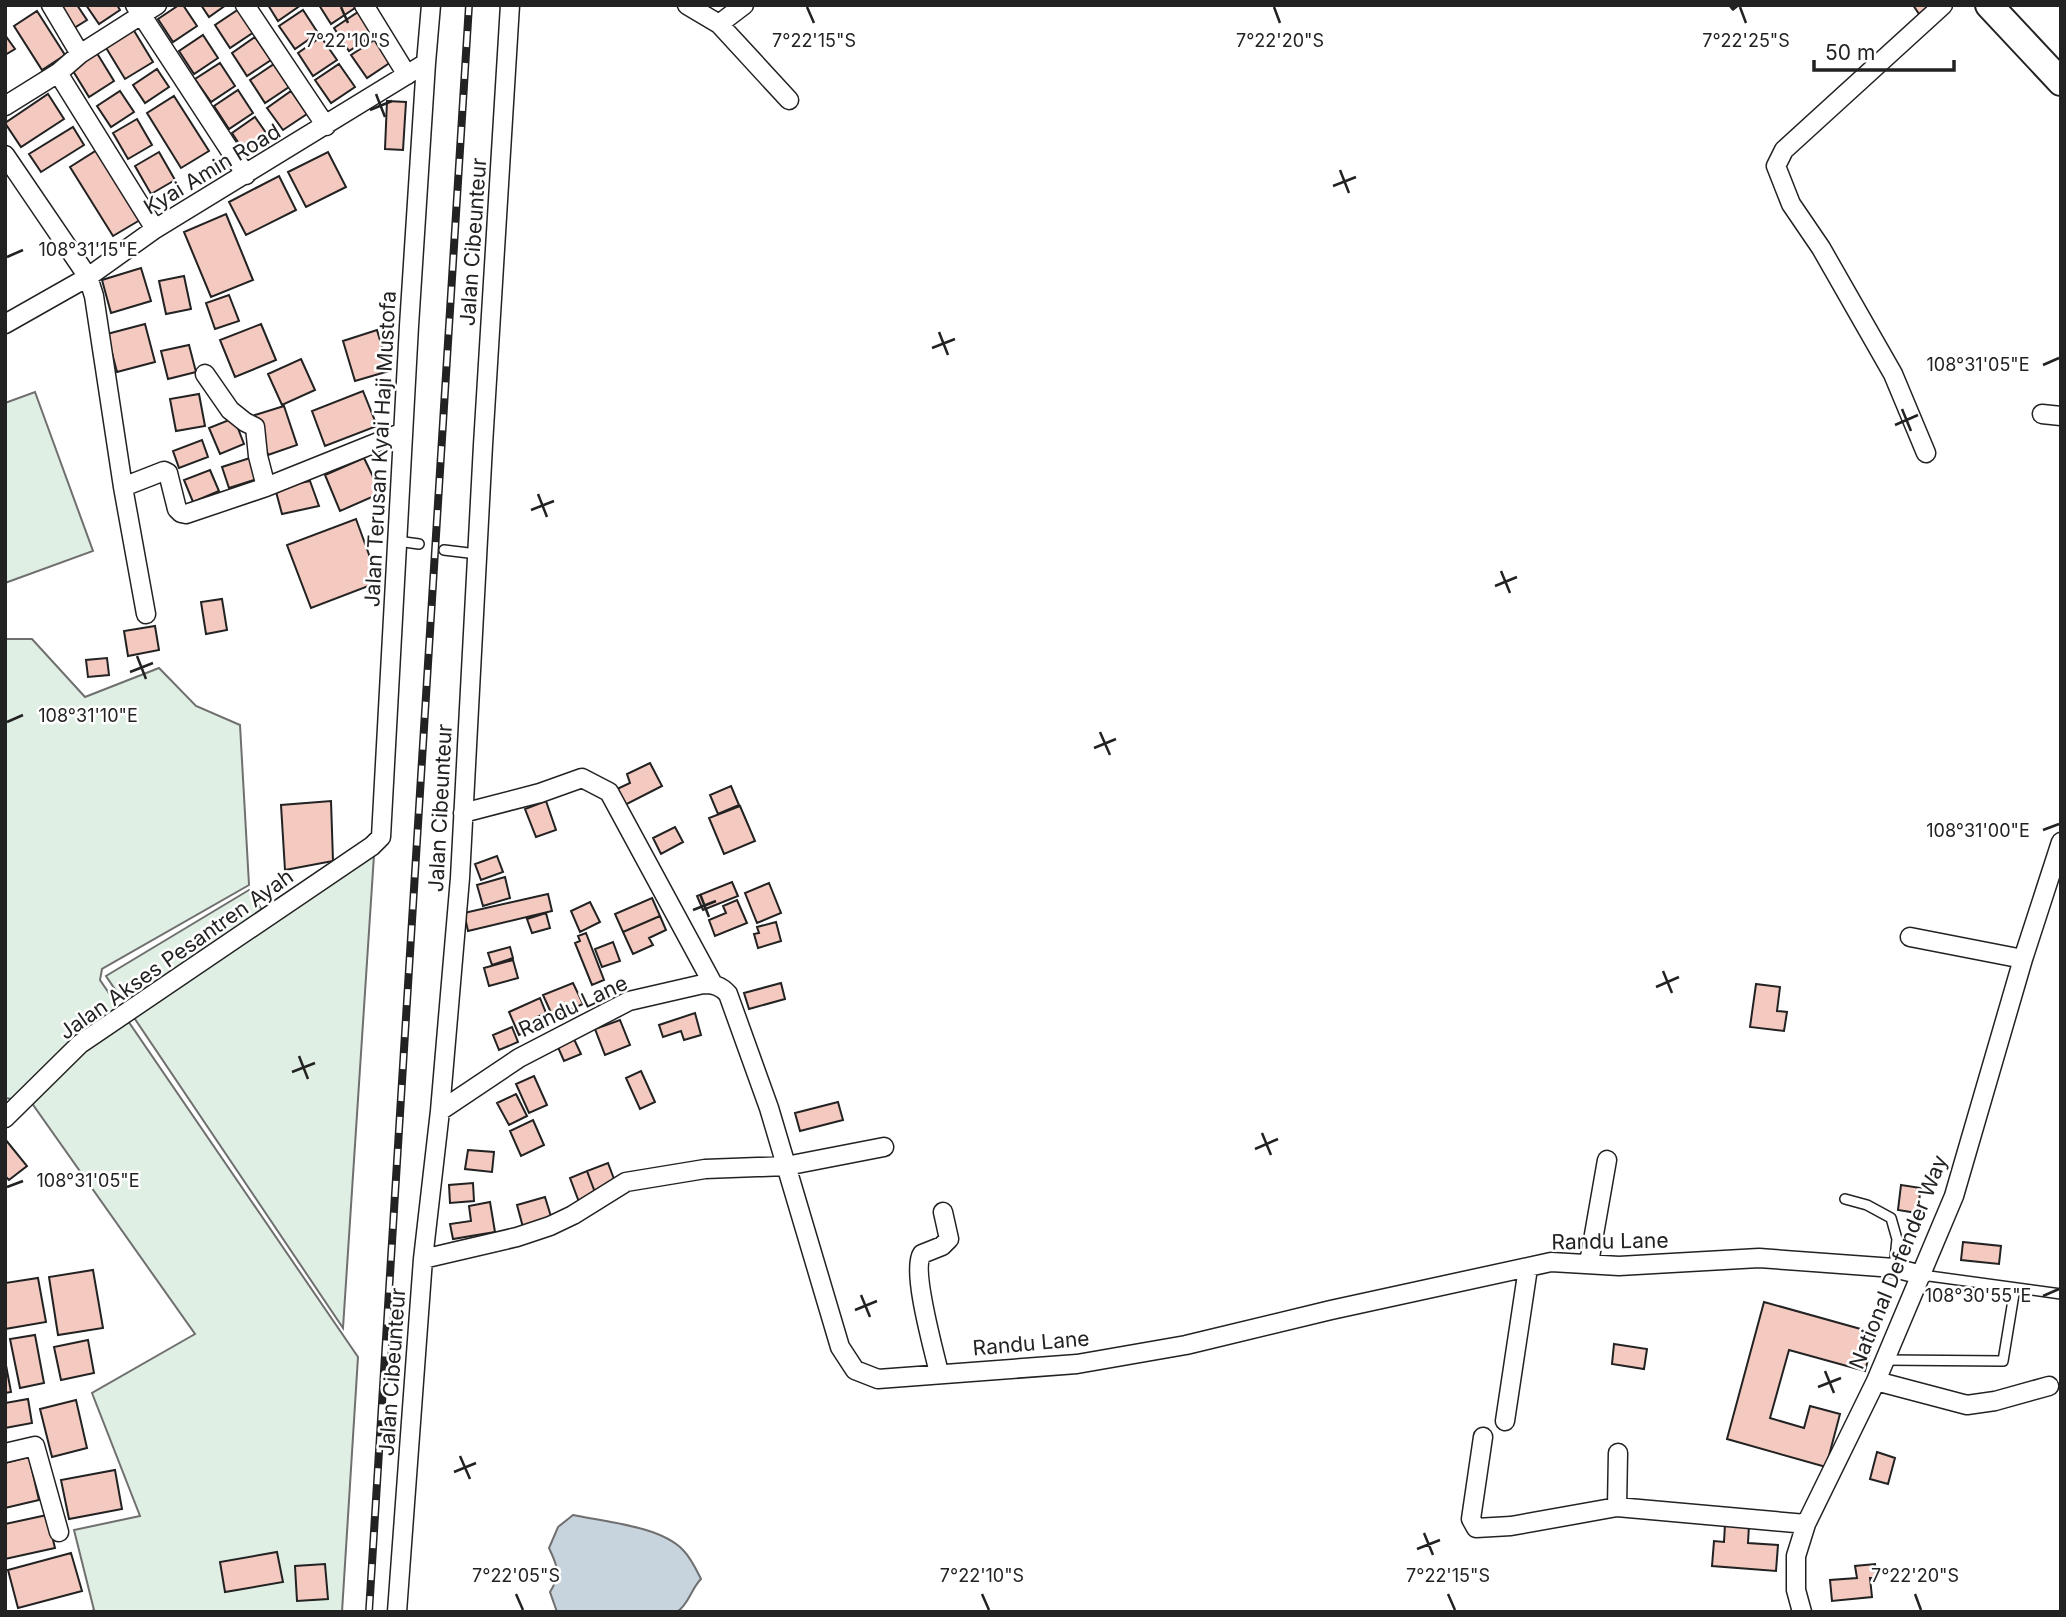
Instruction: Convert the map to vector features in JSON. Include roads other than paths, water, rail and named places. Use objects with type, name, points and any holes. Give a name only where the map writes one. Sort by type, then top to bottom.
[{"type":"main road","points":[[1990,5],[2061,82]]},
{"type":"street","points":[[51,5],[80,54]]},
{"type":"street","points":[[5,106],[58,73],[138,10],[157,5]]},
{"type":"street","points":[[245,5],[326,126]]},
{"type":"street","points":[[364,5],[407,75]]},
{"type":"street","name":"Jalan Terusan Kyai Haji Mustofa","points":[[381,837],[403,432],[431,5]]},
{"type":"street","name":"Jalan Cibeunteur","points":[[397,1612],[423,1259],[440,1111],[460,878],[510,5]]},
{"type":"street","points":[[687,5],[719,24],[789,100]]},
{"type":"street","points":[[719,24],[744,5]]},
{"type":"street","points":[[1926,453],[1893,374],[1821,248],[1791,204],[1776,166],[1784,150],[1944,5]]},
{"type":"street","points":[[138,10],[246,175]]},
{"type":"street","name":"Kyai Amin Road","points":[[5,324],[88,277],[155,229],[426,63]]},
{"type":"street","points":[[58,73],[155,229]]},
{"type":"street","points":[[5,155],[88,277],[94,296],[123,487],[146,614]]},
{"type":"street","points":[[205,374],[230,410],[255,426],[265,487]]},
{"type":"street","points":[[2042,414],[2061,416]]},
{"type":"street","points":[[123,487],[164,471],[168,473],[177,509],[186,514],[265,487],[403,432]]},
{"type":"street","points":[[463,813],[540,793],[582,778],[609,792],[713,984]]},
{"type":"street","name":"Jalan Akses Pesantren Ayah","points":[[5,1118],[80,1044],[372,846],[381,837]]},
{"type":"street","name":"National Defender Way","points":[[1802,1612],[1796,1590],[1796,1556],[1806,1524],[1885,1360],[1954,1196],[2023,960],[2061,842]]},
{"type":"street","points":[[1910,937],[2023,960]]},
{"type":"street","name":"Randu Lane","points":[[440,1111],[519,1058],[629,1001],[713,984],[729,994],[769,1108],[841,1347],[855,1370],[878,1379],[1077,1364],[1172,1348],[1551,1262],[1619,1265],[1759,1258],[1894,1268],[1922,1275]]},
{"type":"street","points":[[423,1259],[517,1237],[550,1226],[626,1182],[705,1169],[786,1166],[884,1147]]},
{"type":"street","points":[[1589,1263],[1606,1160]]},
{"type":"street","points":[[939,1373],[922,1297],[918,1264],[922,1254],[942,1246],[949,1240],[943,1212]]},
{"type":"street","points":[[1505,1421],[1528,1268]]},
{"type":"street","points":[[1875,1381],[1967,1405],[1995,1401],[2049,1385]]},
{"type":"street","points":[[1483,1437],[1471,1519],[1476,1528],[1511,1526],[1617,1507],[1806,1524]]},
{"type":"street","points":[[5,1453],[35,1446],[60,1532]]},
{"type":"street","points":[[1617,1507],[1618,1453]]},
{"type":"lane","points":[[397,541],[419,544]]},
{"type":"lane","points":[[444,550],[478,554]]},
{"type":"lane","points":[[1845,1199],[1867,1205],[1891,1217],[1897,1239],[1894,1268]]},
{"type":"lane","points":[[1922,1275],[2061,1294]]},
{"type":"lane","points":[[1885,1360],[2003,1361],[2015,1288]]},
{"type":"railway","points":[[369,1612],[469,5]]}]
